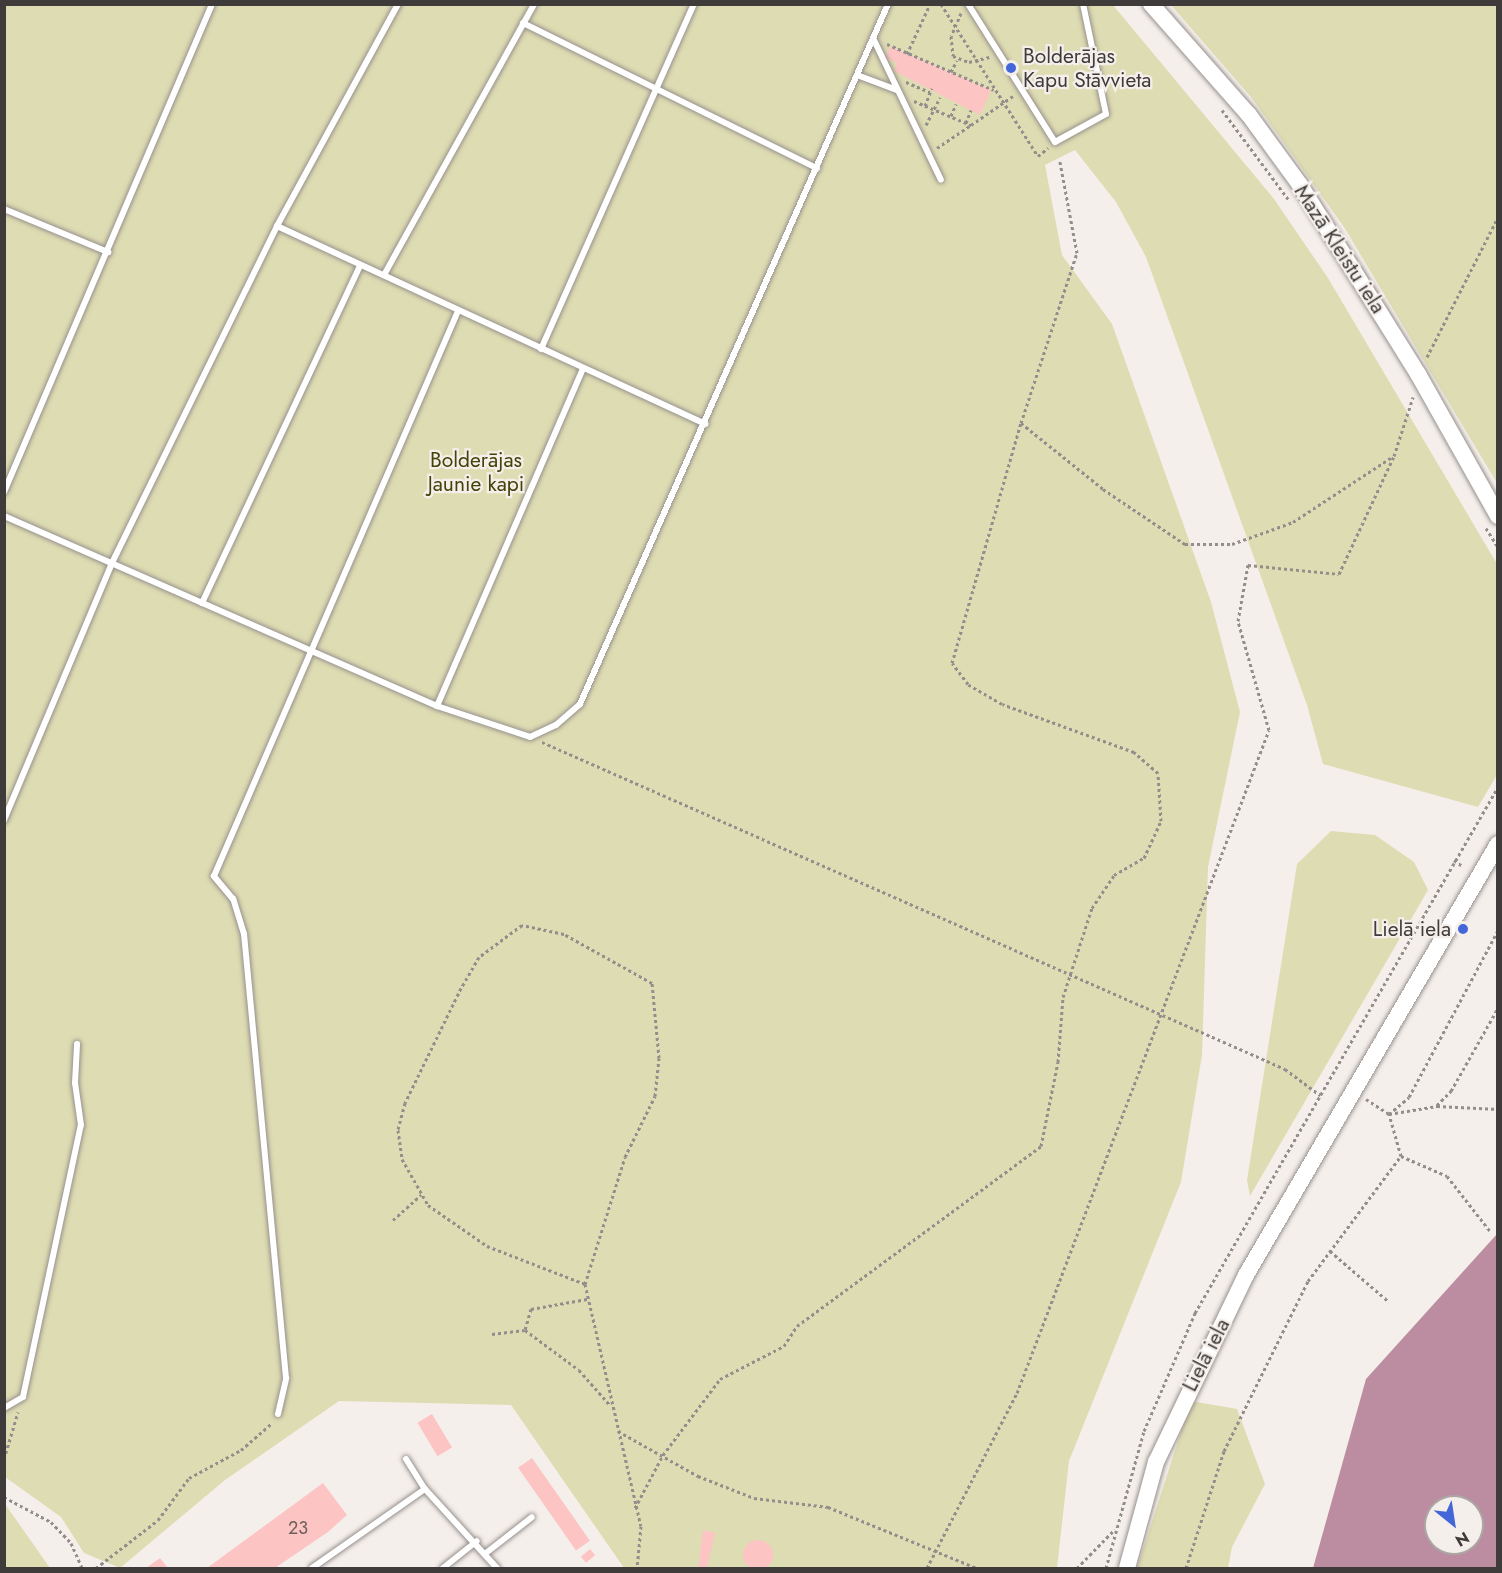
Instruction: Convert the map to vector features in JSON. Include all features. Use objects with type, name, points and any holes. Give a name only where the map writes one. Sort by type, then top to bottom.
[{"type":"main road","name":"Mazā Kleistu iela","points":[[1151,4],[1249,116],[1300,185],[1418,374],[1489,517]]},
{"type":"main road","name":"Lielā iela","points":[[1127,1569],[1138,1517],[1173,1419],[1246,1275],[1497,844]]},
{"type":"lane","points":[[4,492],[212,4]]},
{"type":"lane","points":[[4,820],[112,563],[277,226],[398,4]]},
{"type":"lane","points":[[384,275],[534,4]]},
{"type":"lane","points":[[541,349],[694,4]]},
{"type":"lane","points":[[4,516],[437,706],[530,737],[556,725],[580,704],[888,4]]},
{"type":"lane","points":[[967,4],[1056,142],[1106,114],[1083,4]]},
{"type":"lane","points":[[523,23],[655,91],[817,168]]},
{"type":"lane","points":[[873,38],[941,180]]},
{"type":"lane","points":[[857,75],[897,90]]},
{"type":"lane","points":[[4,209],[108,252]]},
{"type":"lane","points":[[277,226],[705,424]]},
{"type":"lane","points":[[202,603],[360,266]]},
{"type":"lane","points":[[278,1414],[286,1378],[244,934],[233,899],[214,876],[458,311]]},
{"type":"lane","points":[[437,706],[583,368]]},
{"type":"lane","points":[[4,1408],[23,1397],[81,1125],[75,1083],[77,1044]]},
{"type":"lane","points":[[405,1459],[424,1489],[477,1541],[497,1569]]},
{"type":"lane","points":[[312,1569],[424,1489]]},
{"type":"lane","points":[[486,1553],[532,1517]]},
{"type":"lane","points":[[443,1569],[477,1541]]},
{"type":"path","points":[[908,53],[930,4]]},
{"type":"path","points":[[941,4],[1038,156],[1056,142]]},
{"type":"path","points":[[951,72],[957,60],[951,44],[954,25],[967,4]]},
{"type":"path","points":[[873,38],[996,91]]},
{"type":"path","points":[[957,60],[977,61],[999,54]]},
{"type":"path","points":[[896,77],[931,90],[925,106]]},
{"type":"path","points":[[916,83],[909,99],[970,125]]},
{"type":"path","points":[[928,154],[1022,90]]},
{"type":"path","points":[[919,135],[935,110],[940,97]]},
{"type":"path","points":[[950,117],[956,104]]},
{"type":"path","points":[[1220,108],[1291,202]]},
{"type":"path","points":[[966,123],[971,110]]},
{"type":"path","points":[[635,1508],[663,1455],[720,1379],[784,1346],[797,1326],[1041,1146],[1071,978],[1092,908],[1114,874],[1144,858],[1161,821],[1158,773],[1134,752],[1002,704],[968,684],[952,663],[1021,423],[1077,253],[1060,162]]},
{"type":"path","points":[[927,1569],[1017,1393],[1162,1017],[1269,730],[1238,621],[1248,565],[1339,574],[1394,456],[1418,374],[1497,217]]},
{"type":"path","points":[[1407,387],[1418,407]]},
{"type":"path","points":[[1021,423],[1103,489],[1185,544],[1232,544],[1293,522],[1394,456]]},
{"type":"path","points":[[1489,517],[1497,548]]},
{"type":"path","points":[[530,737],[1029,960],[1285,1069],[1320,1095]]},
{"type":"path","points":[[1106,1569],[1116,1529],[1173,1357],[1497,787]]},
{"type":"path","points":[[1454,861],[1461,865]]},
{"type":"path","points":[[585,1284],[487,1246],[421,1195],[402,1159],[398,1130],[405,1103],[479,957],[522,925],[564,934],[653,986],[659,1058],[655,1096],[625,1157],[585,1284],[616,1430],[641,1526],[637,1569]]},
{"type":"path","points":[[1389,1114],[1409,1097],[1497,930]]},
{"type":"path","points":[[1437,1106],[1451,1091],[1497,1008]]},
{"type":"path","points":[[1352,1090],[1389,1114],[1401,1156]]},
{"type":"path","points":[[1389,1114],[1437,1106],[1497,1109]]},
{"type":"path","points":[[1401,1156],[1447,1176],[1490,1231]]},
{"type":"path","points":[[1186,1569],[1224,1451],[1308,1281],[1401,1156]]},
{"type":"path","points":[[393,1220],[421,1195]]},
{"type":"path","points":[[1330,1251],[1389,1302]]},
{"type":"path","points":[[525,1330],[531,1309],[588,1299]]},
{"type":"path","points":[[492,1334],[525,1330],[579,1370],[611,1407]]},
{"type":"path","points":[[4,1459],[23,1397]]},
{"type":"path","points":[[96,1569],[158,1520],[189,1478],[257,1439],[278,1414]]},
{"type":"path","points":[[616,1430],[754,1498],[828,1507],[939,1548],[977,1569]]},
{"type":"path","points":[[4,1474],[4,1480]]},
{"type":"path","points":[[4,1497],[51,1522],[71,1543],[82,1569]]},
{"type":"path","points":[[1077,1569],[1116,1529]]},
{"type":"green space","name":"Bolderājas Jaunie kapi","points":[[5,5],[1113,5],[1274,199],[1328,278],[1497,564],[1498,773],[1478,807],[1323,764],[1307,705],[1146,257],[1116,202],[1075,150],[1045,165],[1062,255],[1112,324],[1211,602],[1240,712],[1208,867],[1202,1055],[1181,1182],[1069,1461],[1057,1568],[624,1568],[511,1405],[339,1401],[225,1480],[120,1568],[84,1553],[61,1517],[5,1477]]},
{"type":"green space","points":[[1171,5],[1497,5],[1497,483],[1344,227],[1251,97]]},
{"type":"green space","points":[[1331,831],[1375,835],[1414,862],[1428,890],[1250,1196],[1247,1180],[1297,864]]},
{"type":"green space","points":[[1191,1401],[1237,1409],[1265,1484],[1232,1547],[1228,1568],[1137,1568]]},
{"type":"green space","points":[[5,1504],[50,1568],[5,1568]]},
{"type":"shaded area","points":[[1497,1234],[1497,1568],[1313,1568],[1366,1379]]},
{"type":"building","points":[[890,46],[991,90],[980,115],[894,71],[897,63],[885,58]]},
{"type":"building","points":[[432,1414],[452,1447],[438,1456],[417,1423]]},
{"type":"building","points":[[532,1458],[590,1541],[576,1550],[518,1468]]},
{"type":"building","points":[[323,1483],[347,1515],[328,1532],[275,1568],[207,1568]]},
{"type":"building","points":[[703,1530],[715,1533],[707,1568],[698,1568]]},
{"type":"building","points":[[758,1540],[769,1544],[773,1555],[769,1566],[758,1570],[747,1566],[743,1555],[747,1544]]},
{"type":"building","points":[[590,1549],[595,1555],[586,1563],[581,1557]]},
{"type":"building","points":[[160,1558],[168,1568],[146,1568]]},
{"type":"place","name":"Bolderājas Kapu Stāvvieta","points":[[1011,68]]},
{"type":"place","name":"Lielā iela","points":[[1463,929]]}]
